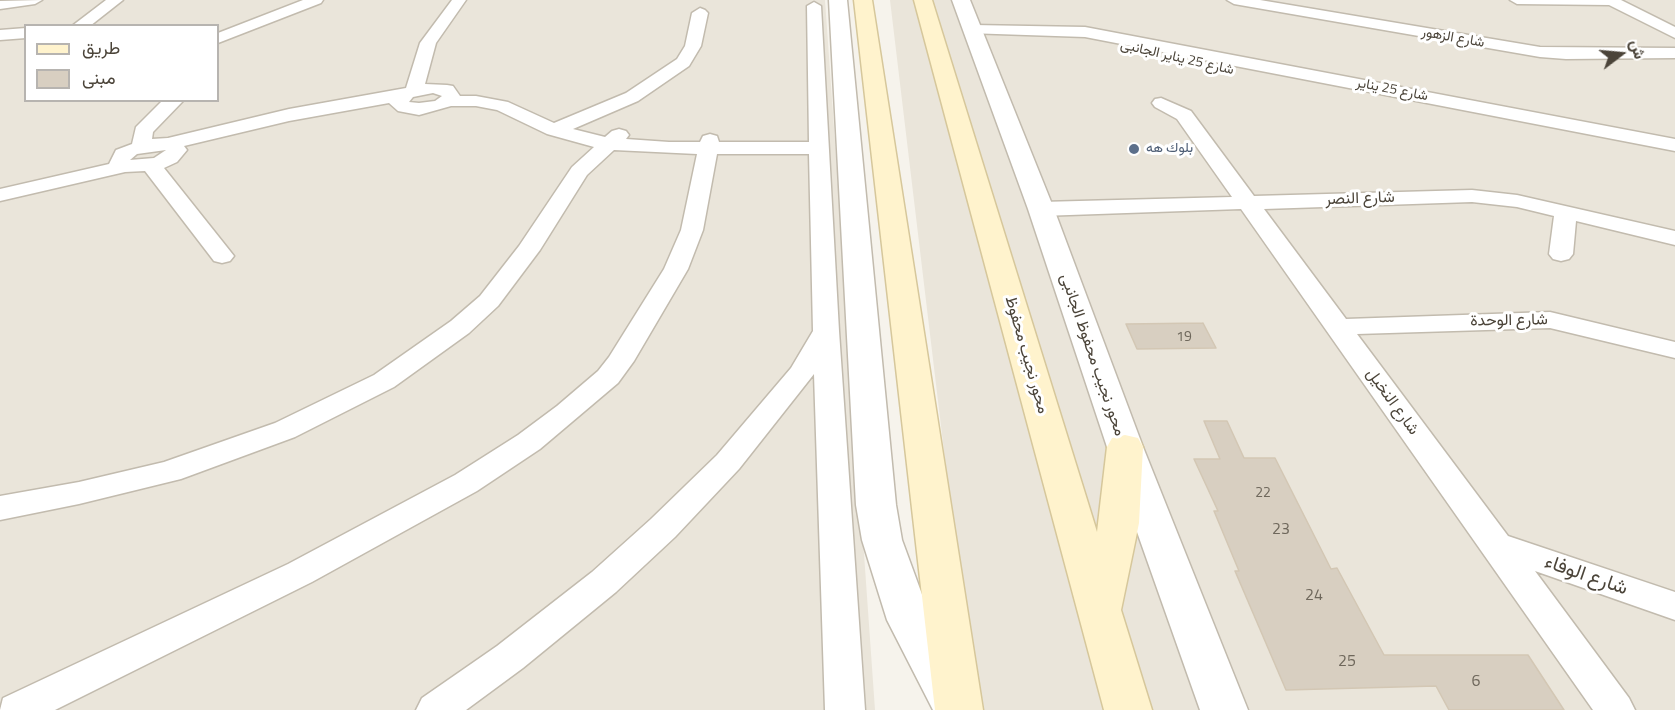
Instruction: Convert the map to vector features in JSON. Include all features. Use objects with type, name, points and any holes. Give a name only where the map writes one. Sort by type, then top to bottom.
[{"type":"main road","name":"محور نجيب محفوظ","points":[[923,0],[1128,710]]},
{"type":"main road","points":[[844,12],[958,710]]},
{"type":"main road","points":[[1099,610],[1119,523],[1125,447]]},
{"type":"street","points":[[0,4],[34,0]]},
{"type":"street","points":[[82,24],[116,0]]},
{"type":"street","points":[[219,38],[316,0]]},
{"type":"street","points":[[406,97],[428,43],[459,0]]},
{"type":"street","points":[[451,38],[466,12],[477,0]]},
{"type":"street","name":"محور نجيب محفوظ الجانبى","points":[[961,0],[1041,209],[1125,447],[1224,710]]},
{"type":"street","name":"شارع الزهور","points":[[1234,0],[1540,51],[1566,54],[1675,53]]},
{"type":"street","points":[[1516,0],[1612,1],[1675,33]]},
{"type":"street","points":[[844,12],[819,143],[845,710]]},
{"type":"street","points":[[844,12],[876,505],[882,540],[909,620],[958,710]]},
{"type":"street","points":[[562,127],[632,97],[683,62],[693,46],[700,13]]},
{"type":"street","name":"شارع 25 يناير الجانبى","points":[[1675,131],[1625,129],[1148,31],[1123,31],[1108,38],[1114,44],[1127,49],[1541,126],[1675,159]]},
{"type":"street","points":[[0,34],[24,33]]},
{"type":"street","points":[[976,36],[1091,41],[1108,38]]},
{"type":"street","points":[[0,195],[171,149],[282,128],[443,88],[476,101],[502,106],[562,127],[613,140],[709,144],[819,143]]},
{"type":"street","points":[[173,102],[143,131],[146,156],[222,256]]},
{"type":"street","name":"شارع النخيل","points":[[1161,103],[1184,115],[1616,710]]},
{"type":"street","points":[[1541,126],[1625,129],[1675,146]]},
{"type":"street","points":[[0,508],[79,493],[179,468],[285,430],[384,381],[460,327],[489,301],[528,250],[569,184],[613,140]]},
{"type":"street","points":[[17,710],[353,545],[466,483],[529,442],[567,413],[608,377],[676,269],[692,230],[709,144]]},
{"type":"street","points":[[0,184],[122,162]]},
{"type":"street","name":"شارع النصر","points":[[1041,209],[1472,196],[1491,197],[1566,212],[1675,238]]},
{"type":"street","points":[[1561,254],[1566,212]]},
{"type":"street","name":"شارع الوحدة","points":[[1339,327],[1550,320],[1675,350]]},
{"type":"street","points":[[436,710],[510,657],[604,582],[663,528],[735,453],[802,372],[826,331]]},
{"type":"street","name":"شارع الوفاء","points":[[1496,545],[1675,606]]},
{"type":"shaded area","points":[[0,0],[825,0],[875,710],[0,710]]},
{"type":"shaded area","points":[[890,0],[1675,0],[1675,710],[975,710]]},
{"type":"building","points":[[1203,323],[1216,348],[1137,349],[1126,324]]},
{"type":"building","points":[[1204,421],[1227,421],[1244,458],[1275,458],[1331,569],[1337,568],[1384,655],[1528,655],[1564,710],[1449,710],[1436,686],[1286,690],[1235,571],[1239,571],[1214,511],[1218,511],[1194,459],[1220,459]]},
{"type":"place","name":"بلوك هه","points":[[1134,149]]}]
